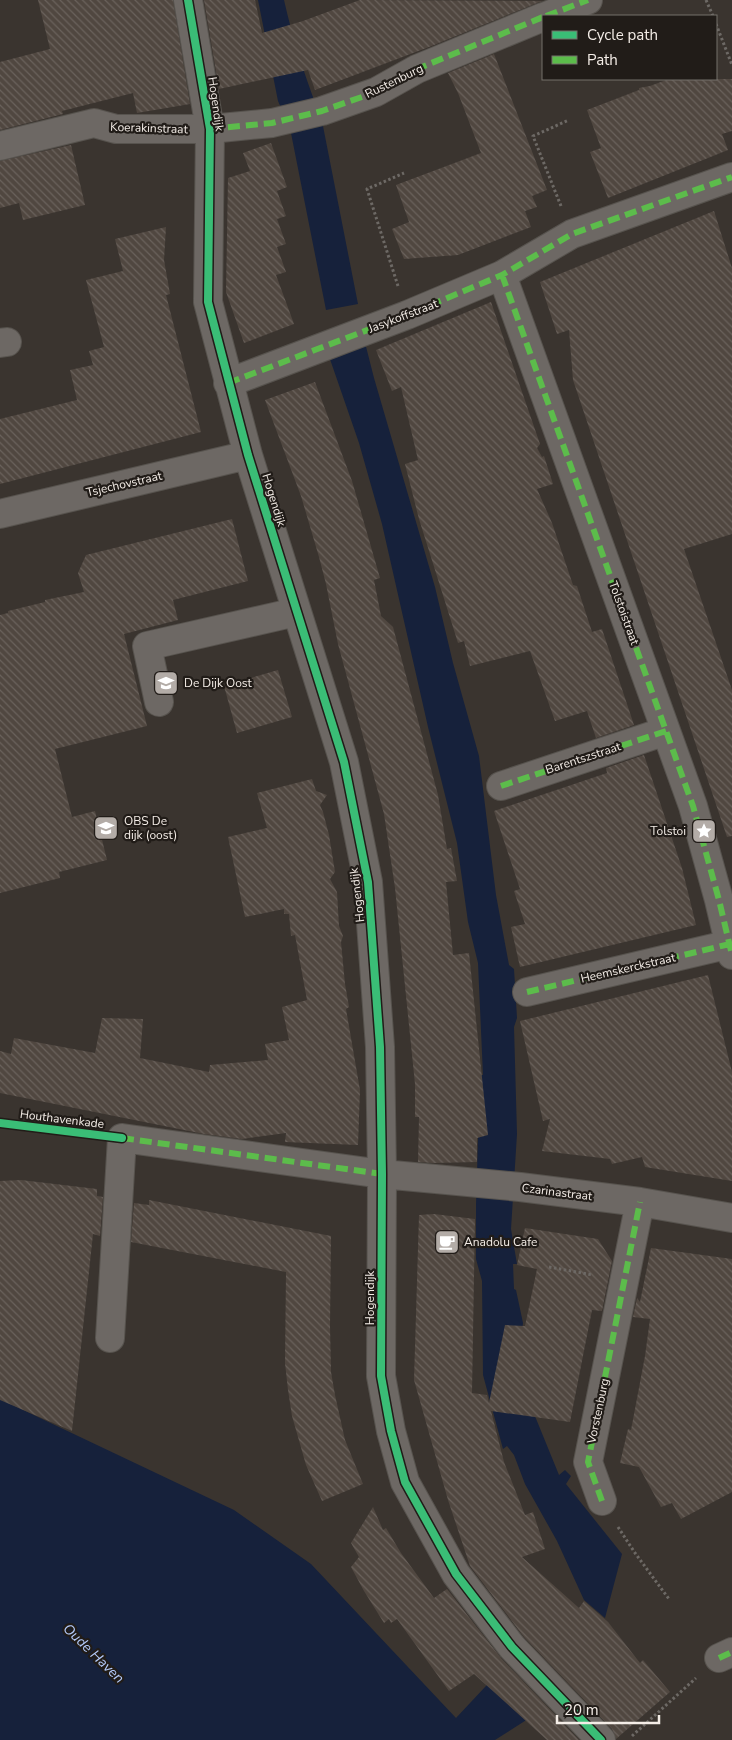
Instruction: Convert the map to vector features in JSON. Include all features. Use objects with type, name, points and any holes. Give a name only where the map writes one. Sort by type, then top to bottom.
[{"type":"street","name":"Hogendijk","points":[[188,0],[210,130],[208,302],[248,456],[344,762],[368,882],[380,1047],[382,1174],[380,1376],[391,1431],[405,1482],[456,1574],[506,1640],[600,1740]]},
{"type":"street","name":"Rustenburg","points":[[549,15],[588,0]]},
{"type":"street","name":"Rustenburg","points":[[210,130],[272,123],[322,111],[376,92],[416,69],[542,18]]},
{"type":"street","name":"Koerakinstraat","points":[[0,146],[94,124],[116,129],[210,130]]},
{"type":"street","name":"Jasykoffstraat","points":[[228,382],[407,315],[502,275],[572,234],[732,177]]},
{"type":"street","name":"Tolstoistraat","points":[[502,275],[693,806],[731,950]]},
{"type":"street","name":"Tsjechovstraat","points":[[0,514],[248,456]]},
{"type":"street","points":[[159,702],[147,646],[296,612]]},
{"type":"street","name":"Barentszstraat","points":[[500,786],[666,732]]},
{"type":"street","name":"Heemskerckstraat","points":[[527,992],[731,950]]},
{"type":"street","points":[[110,1338],[122,1138],[382,1174]]},
{"type":"street","name":"Czarinastraat","points":[[382,1174],[520,1187],[640,1202],[732,1218]]},
{"type":"street","name":"Vorstenburg","points":[[602,1501],[588,1462],[640,1202]]},
{"type":"path","points":[[706,0],[713,15]]},
{"type":"path","points":[[717,27],[732,65]]},
{"type":"path","points":[[569,120],[533,136],[572,234]]},
{"type":"path","points":[[404,173],[367,189],[407,315]]},
{"type":"path","points":[[549,1267],[595,1276]]},
{"type":"path","points":[[602,1501],[635,1553],[669,1599]]},
{"type":"path","points":[[631,1737],[670,1702]]},
{"type":"water","points":[[258,0],[284,0],[301,61],[322,121],[358,304],[326,310],[290,128],[278,101]]},
{"type":"water","points":[[360,323],[374,378],[435,587],[453,663],[479,756],[496,895],[509,965],[514,969],[517,1018],[514,1027],[517,1134],[511,1229],[517,1264],[513,1264],[514,1289],[516,1290],[523,1323],[520,1345],[528,1399],[559,1475],[565,1470],[571,1476],[566,1484],[622,1554],[605,1618],[584,1600],[557,1541],[525,1484],[514,1455],[507,1446],[503,1449],[483,1375],[482,1281],[476,1259],[480,1075],[483,1075],[478,963],[468,922],[457,843],[428,727],[382,524],[359,443],[323,339]]},
{"type":"water","name":"Oude Haven","points":[[0,1399],[234,1510],[311,1564],[456,1718],[500,1671],[542,1710],[495,1740],[0,1740]]},
{"type":"building","points":[[38,0],[173,0],[190,104],[137,113],[133,93],[62,111],[63,114],[0,130],[0,62],[50,49]]},
{"type":"building","points":[[204,0],[255,0],[262,33],[303,21],[360,0],[542,1],[429,47],[315,90],[308,70],[219,89]]},
{"type":"building","points":[[494,54],[547,190],[532,196],[537,207],[525,211],[531,227],[458,255],[404,259],[392,229],[409,222],[396,185],[481,153],[458,93],[448,73]]},
{"type":"building","points":[[732,79],[732,131],[722,134],[728,150],[608,198],[590,152],[601,148],[587,110],[639,90],[639,88],[666,80]]},
{"type":"building","points":[[271,143],[287,187],[277,191],[286,216],[277,219],[286,244],[277,247],[286,272],[276,275],[294,324],[244,343],[226,292],[228,178],[250,171],[243,153]]},
{"type":"building","points":[[71,145],[85,205],[23,220],[19,203],[0,208],[0,161]]},
{"type":"building","points":[[714,211],[732,268],[732,534],[684,549],[732,690],[732,836],[727,837],[573,380],[569,330],[557,334],[540,282]]},
{"type":"building","points":[[166,227],[164,260],[170,294],[166,295],[201,432],[0,484],[0,419],[77,400],[70,370],[93,365],[89,351],[104,347],[86,280],[123,271],[115,239]]},
{"type":"building","points":[[491,302],[540,444],[537,448],[542,457],[544,456],[553,484],[537,489],[552,523],[573,585],[577,586],[592,632],[602,629],[634,725],[596,738],[587,711],[555,721],[530,651],[470,666],[464,641],[458,643],[419,519],[405,464],[418,460],[401,387],[392,391],[376,350]]},
{"type":"building","points":[[315,382],[352,481],[380,578],[374,580],[381,616],[393,627],[438,795],[447,849],[451,848],[457,881],[446,882],[453,955],[469,953],[488,1135],[477,1138],[477,1162],[418,1162],[419,1117],[415,1117],[415,1084],[395,888],[384,814],[338,644],[319,557],[301,496],[265,400]]},
{"type":"building","points":[[232,519],[248,581],[173,600],[178,620],[124,634],[147,726],[55,749],[72,817],[95,811],[107,860],[59,872],[60,878],[0,893],[0,615],[8,613],[8,611],[45,602],[45,600],[84,592],[78,573],[86,555]]},
{"type":"building","points":[[278,670],[292,717],[237,733],[224,686]]},
{"type":"building","points":[[644,755],[682,868],[696,925],[520,967],[511,927],[525,924],[514,891],[520,889],[494,811],[607,773],[606,768]]},
{"type":"building","points":[[312,779],[316,791],[327,795],[320,805],[329,835],[335,872],[330,879],[337,892],[339,926],[343,936],[341,942],[349,1007],[346,1009],[360,1090],[358,1145],[285,1142],[286,1133],[242,1139],[204,1134],[0,1093],[0,1051],[11,1054],[14,1038],[95,1053],[102,1018],[143,1019],[140,1058],[209,1072],[210,1065],[268,1060],[265,1044],[289,1040],[282,1007],[307,1000],[295,935],[291,936],[289,914],[284,914],[284,909],[245,917],[228,837],[267,828],[257,793]]},
{"type":"building","points":[[708,975],[732,1072],[732,1181],[645,1167],[642,1157],[612,1164],[610,1159],[542,1151],[550,1119],[543,1121],[520,1021]]},
{"type":"building","points":[[21,1180],[97,1189],[97,1196],[103,1197],[100,1236],[93,1234],[72,1431],[0,1400],[0,1181]]},
{"type":"building","points":[[149,1200],[331,1236],[331,1372],[345,1440],[363,1484],[322,1501],[306,1465],[292,1416],[285,1363],[286,1272],[131,1242],[134,1203],[149,1205]]},
{"type":"building","points":[[434,1214],[475,1219],[472,1393],[487,1395],[489,1403],[505,1325],[525,1326],[537,1269],[517,1265],[525,1228],[598,1239],[612,1261],[602,1311],[592,1310],[570,1422],[491,1411],[504,1462],[525,1515],[533,1512],[545,1549],[522,1557],[579,1608],[584,1601],[608,1622],[640,1663],[643,1660],[670,1692],[616,1739],[612,1729],[524,1637],[470,1566],[448,1500],[414,1380],[419,1215]]},
{"type":"building","points":[[651,1248],[732,1259],[732,1492],[681,1519],[672,1503],[661,1507],[639,1467],[620,1463],[628,1429],[631,1430],[645,1356],[650,1319],[633,1317],[637,1298],[640,1302]]},
{"type":"building","points":[[373,1507],[383,1530],[386,1528],[401,1553],[434,1598],[447,1589],[501,1658],[579,1740],[547,1740],[474,1674],[449,1691],[397,1619],[391,1623],[389,1619],[384,1623],[351,1567],[359,1557],[351,1543]]},
{"type":"marked path","points":[[549,15],[588,0]]},
{"type":"marked path","points":[[210,129],[272,123],[322,111],[376,92],[417,69],[542,17]]},
{"type":"marked path","points":[[228,383],[407,315],[502,275],[572,234],[732,177]]},
{"type":"marked path","points":[[502,275],[693,806],[732,955]]},
{"type":"marked path","points":[[501,786],[666,731]]},
{"type":"marked path","points":[[527,992],[730,944]]},
{"type":"marked path","points":[[122,1138],[382,1174]]},
{"type":"marked path","points":[[602,1501],[588,1462],[640,1202]]},
{"type":"marked path","points":[[719,1658],[732,1652]]},
{"type":"cycle path","points":[[188,0],[210,129],[208,302],[248,455],[344,762],[368,882],[380,1047],[382,1174],[381,1376],[391,1431],[405,1482],[456,1574],[512,1647],[601,1740]]},
{"type":"cycle path","name":"Houthavenkade","points":[[0,1123],[122,1138]]},
{"type":"place","name":"De Dijk Oost","points":[[166,683]]},
{"type":"place","name":"OBS De dijk (oost)","points":[[106,828]]},
{"type":"place","name":"Tolstoi","points":[[704,831]]},
{"type":"place","name":"Anadolu Cafe","points":[[447,1242]]}]
